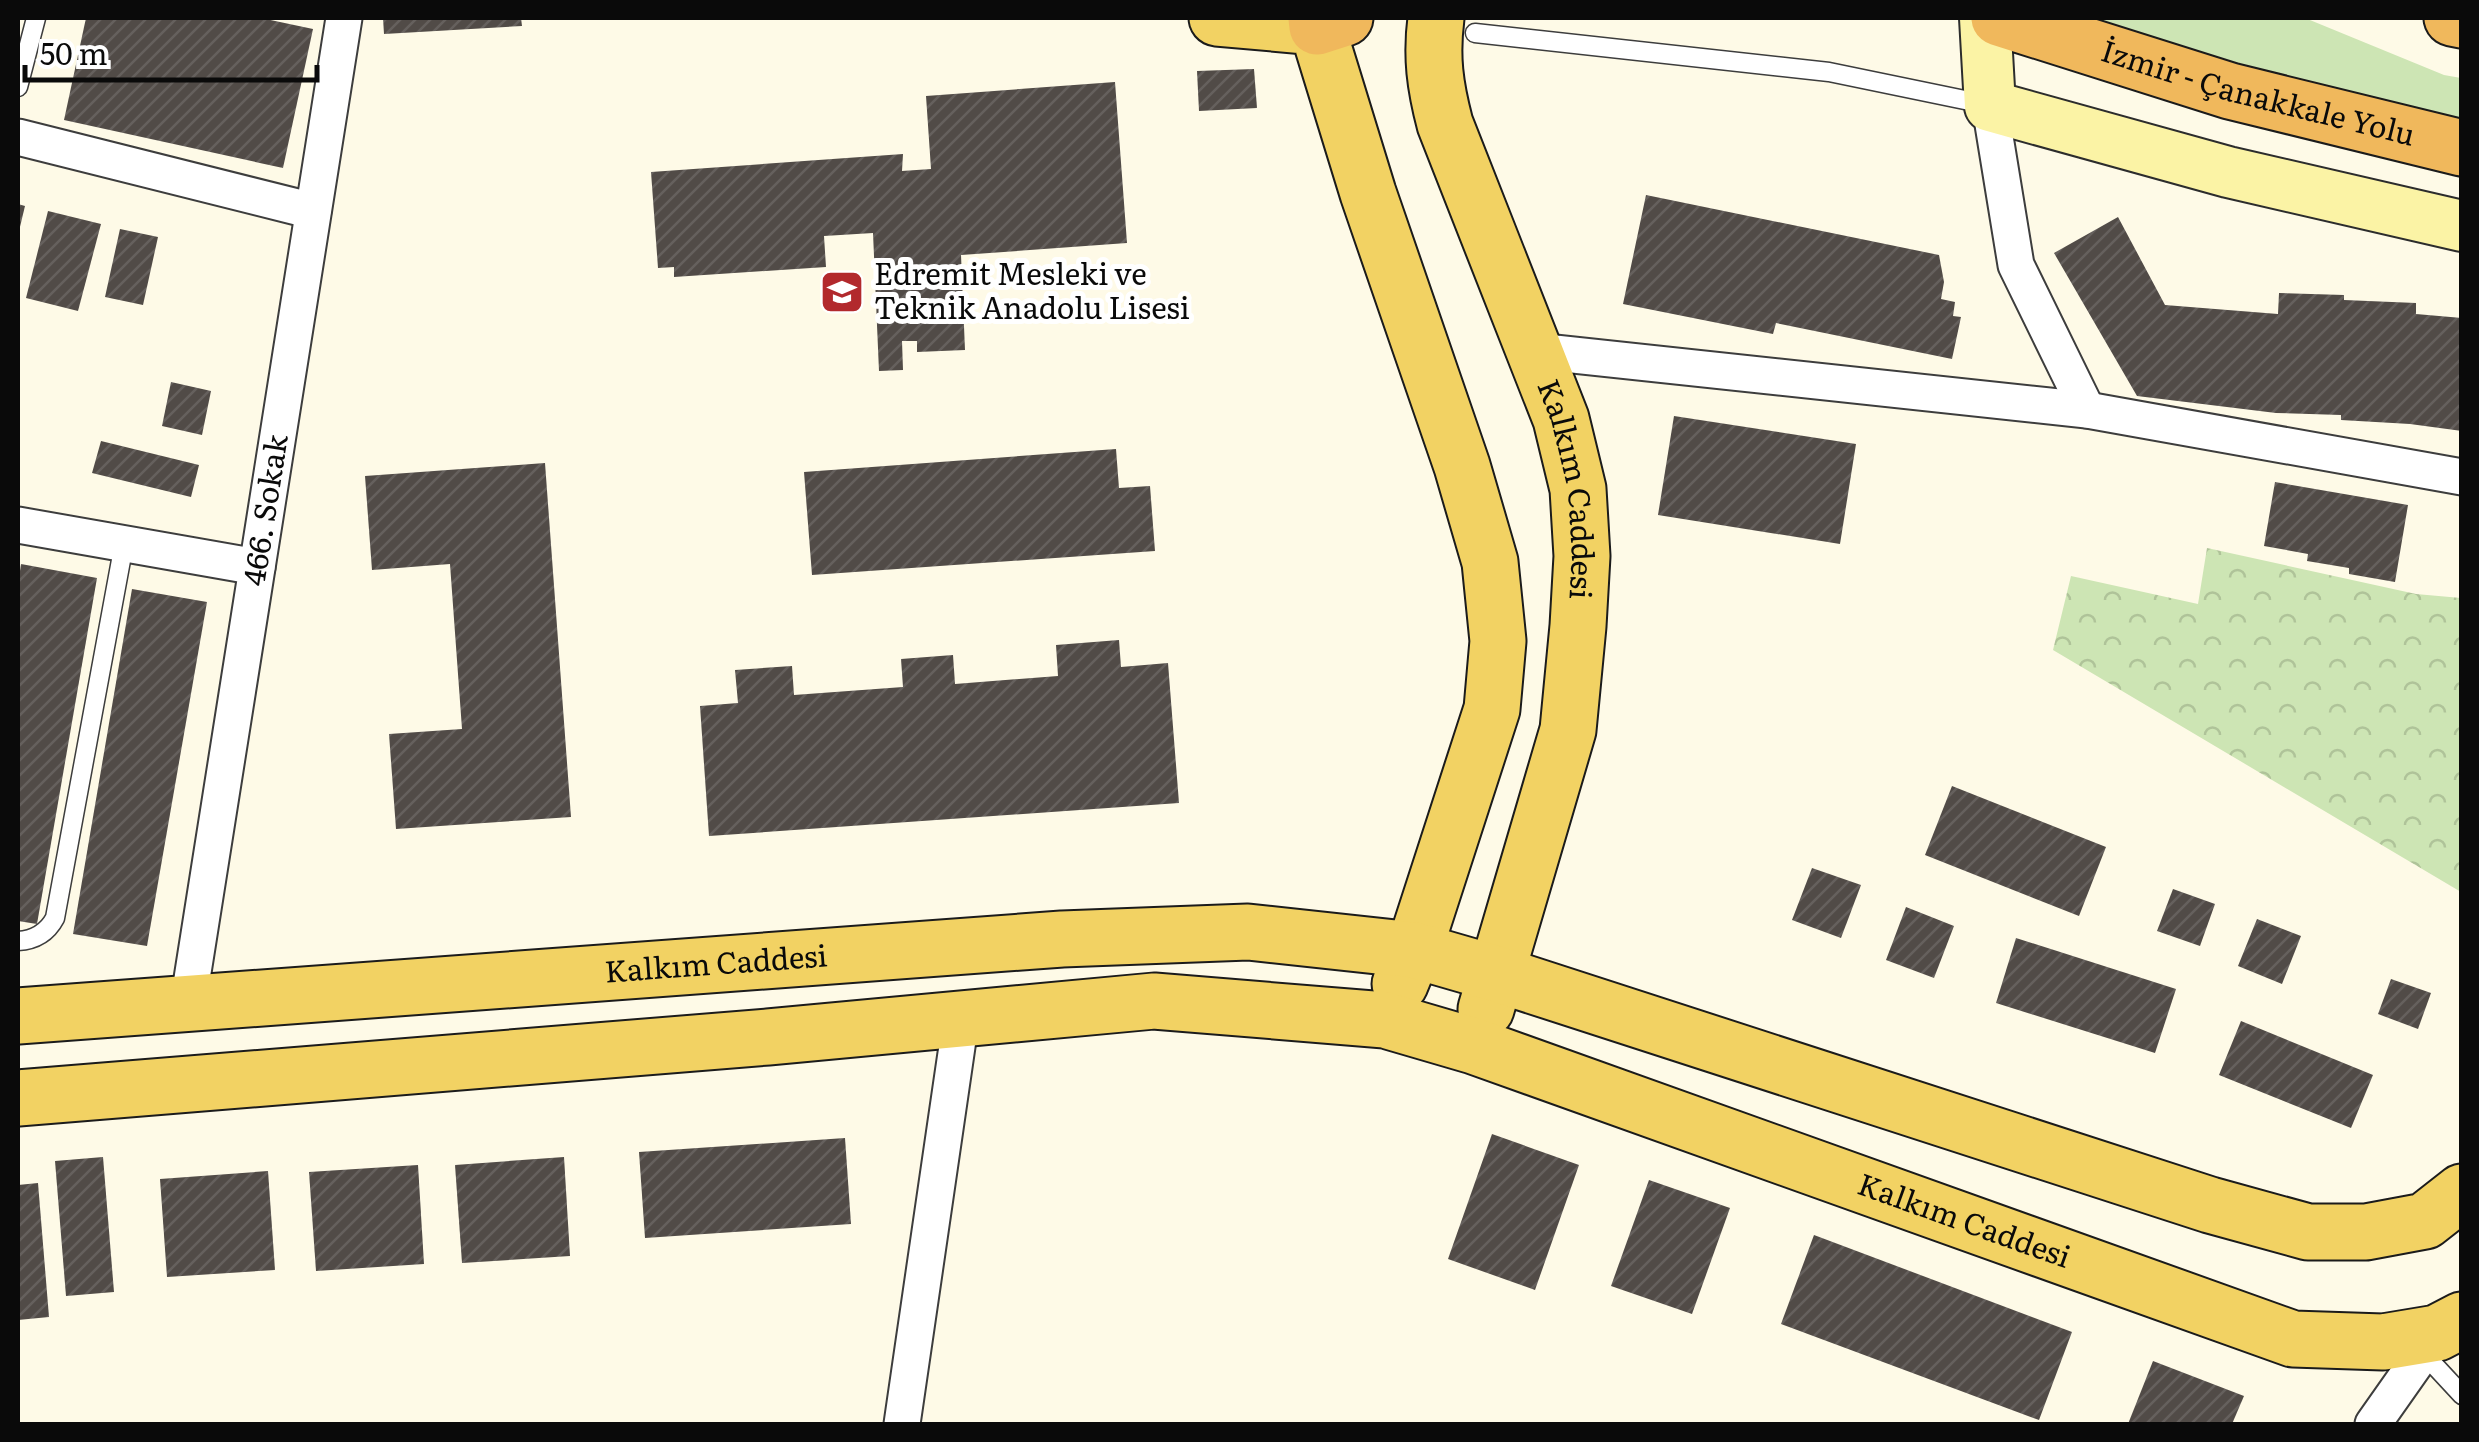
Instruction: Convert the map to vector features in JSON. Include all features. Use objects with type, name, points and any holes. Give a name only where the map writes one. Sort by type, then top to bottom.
[{"type":"highway","name":"İzmir - Çanakkale Yolu","points":[[1999,18],[2230,91],[2462,148]]},
{"type":"highway","points":[[2452,18],[2462,20]]},
{"type":"main road","points":[[1217,18],[1326,21],[1368,194],[1462,466],[1490,562],[1498,641],[1492,709],[1414,950],[1385,1020]]},
{"type":"main road","points":[[1985,18],[1990,106],[2228,172],[2462,226]]},
{"type":"main road","name":"Kalkım Caddesi","points":[[1455,25],[1432,44],[1434,82],[1445,124],[1561,419],[1578,489],[1582,556],[1568,730],[1474,1046]]},
{"type":"main road","name":"Kalkım Caddesi","points":[[18,1016],[1062,939],[1248,932],[1414,950],[2210,1206],[2308,1232],[2366,1232],[2425,1221],[2462,1192]]},
{"type":"main road","name":"Kalkım Caddesi","points":[[18,1098],[1154,1000],[1385,1020],[1474,1046],[2292,1339],[2383,1342],[2440,1336]]},
{"type":"street","name":"466. Sokak","points":[[188,1004],[344,18]]},
{"type":"street","points":[[1990,106],[2016,265],[2087,410]]},
{"type":"street","points":[[18,137],[313,211]]},
{"type":"street","points":[[1536,351],[2087,410],[2462,477]]},
{"type":"street","points":[[18,525],[257,566]]},
{"type":"street","points":[[902,1424],[962,1019]]},
{"type":"street","points":[[2373,1424],[2440,1336]]},
{"type":"lane","points":[[18,86],[36,18]]},
{"type":"lane","points":[[1455,25],[1828,72],[1990,106]]},
{"type":"lane","points":[[18,940],[43,933],[55,918],[124,544]]},
{"type":"lane","points":[[2440,1336],[2462,1395]]},
{"type":"green space","points":[[2078,18],[2305,18],[2444,75],[2461,78],[2461,121],[2149,46]]},
{"type":"green space","points":[[2207,548],[2416,594],[2461,598],[2461,892],[2053,650],[2071,576],[2198,604]]},
{"type":"building","points":[[86,18],[261,18],[313,29],[283,168],[64,120]]},
{"type":"building","points":[[383,18],[521,18],[522,26],[384,34]]},
{"type":"building","points":[[1254,69],[1257,108],[1199,111],[1197,71]]},
{"type":"building","points":[[1115,82],[1127,243],[961,255],[965,350],[917,352],[917,341],[902,341],[903,370],[879,371],[873,233],[824,236],[826,267],[674,277],[674,267],[658,268],[651,172],[903,154],[902,171],[931,169],[926,96]]},
{"type":"building","points":[[1646,195],[1939,255],[1944,282],[1941,299],[1955,302],[1953,316],[1961,317],[1952,359],[1776,323],[1773,334],[1623,304]]},
{"type":"building","points":[[18,204],[25,206],[19,231],[18,230]]},
{"type":"building","points":[[48,211],[101,224],[78,311],[26,298]]},
{"type":"building","points":[[2118,217],[2165,305],[2278,314],[2279,293],[2344,295],[2344,300],[2416,303],[2416,314],[2462,318],[2462,431],[2137,396],[2054,253]]},
{"type":"building","points":[[120,229],[158,237],[143,305],[105,297]]},
{"type":"building","points":[[171,382],[211,391],[202,435],[162,426]]},
{"type":"building","points":[[1674,416],[1856,444],[1840,544],[1658,515]]},
{"type":"building","points":[[101,441],[199,465],[191,497],[92,473]]},
{"type":"building","points":[[1116,449],[1119,488],[1150,486],[1155,551],[812,575],[804,472]]},
{"type":"building","points":[[545,463],[571,817],[396,829],[389,734],[462,729],[450,564],[372,570],[365,476]]},
{"type":"building","points":[[2275,482],[2408,505],[2395,582],[2349,574],[2349,568],[2307,561],[2308,554],[2264,546]]},
{"type":"building","points":[[21,564],[97,578],[37,924],[18,921]]},
{"type":"building","points":[[132,589],[207,602],[147,946],[73,934]]},
{"type":"building","points":[[1119,640],[1121,667],[1168,663],[1179,803],[709,836],[700,706],[738,703],[735,670],[792,666],[794,695],[903,687],[901,659],[953,655],[955,684],[1058,676],[1056,645]]},
{"type":"building","points":[[1952,786],[2106,847],[2079,916],[1925,855]]},
{"type":"building","points":[[1812,868],[1861,885],[1841,938],[1792,920]]},
{"type":"building","points":[[2173,889],[2215,904],[2200,946],[2157,931]]},
{"type":"building","points":[[1906,907],[1954,926],[1934,978],[1886,960]]},
{"type":"building","points":[[2257,919],[2301,936],[2282,984],[2238,966]]},
{"type":"building","points":[[2016,938],[2176,989],[2155,1053],[1996,1003]]},
{"type":"building","points":[[2391,979],[2431,993],[2418,1029],[2378,1014]]},
{"type":"building","points":[[2241,1021],[2373,1075],[2351,1128],[2219,1075]]},
{"type":"building","points":[[1492,1134],[1579,1165],[1535,1290],[1448,1259]]},
{"type":"building","points":[[845,1138],[851,1224],[645,1238],[639,1152]]},
{"type":"building","points":[[103,1157],[114,1292],[66,1296],[55,1161]]},
{"type":"building","points":[[564,1157],[570,1256],[462,1263],[455,1165]]},
{"type":"building","points":[[418,1165],[424,1264],[316,1271],[309,1172]]},
{"type":"building","points":[[268,1171],[275,1270],[167,1277],[160,1179]]},
{"type":"building","points":[[1649,1180],[1730,1208],[1692,1314],[1611,1286]]},
{"type":"building","points":[[38,1183],[49,1317],[18,1320],[18,1185]]},
{"type":"building","points":[[1814,1235],[2072,1332],[2039,1420],[1781,1324]]},
{"type":"building","points":[[2153,1361],[2244,1396],[2232,1424],[2128,1424]]},
{"type":"place","name":"Edremit Mesleki ve Teknik Anadolu Lisesi","points":[[842,292]]}]
